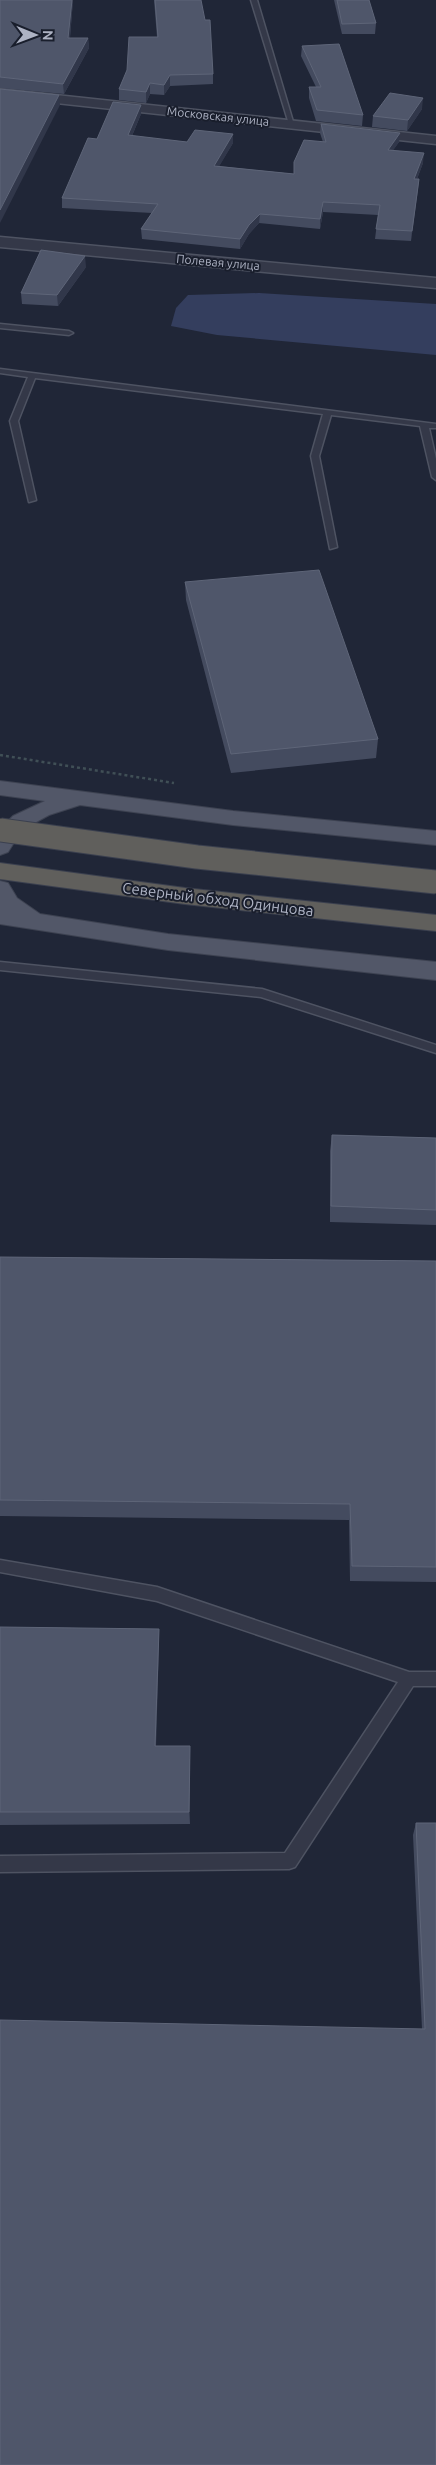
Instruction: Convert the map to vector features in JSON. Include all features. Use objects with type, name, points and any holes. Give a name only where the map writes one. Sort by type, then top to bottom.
[{"type":"highway","points":[[0,830],[197,857],[436,882]]},
{"type":"highway","name":"Северный обход Одинцова","points":[[0,871],[185,896],[436,923]]},
{"type":"main road","points":[[0,788],[234,818],[436,838]]},
{"type":"main road","points":[[0,847],[3,839],[22,820],[48,806],[80,799]]},
{"type":"main road","points":[[0,889],[9,904],[33,920]]},
{"type":"main road","points":[[0,916],[168,942],[436,971]]},
{"type":"street","name":"Московская улица","points":[[0,93],[436,140]]},
{"type":"street","name":"Полевая улица","points":[[0,242],[436,283]]},
{"type":"lane","points":[[254,0],[292,124]]},
{"type":"lane","points":[[0,326],[69,333]]},
{"type":"lane","points":[[0,372],[436,426]]},
{"type":"lane","points":[[32,376],[14,421],[32,500]]},
{"type":"lane","points":[[328,412],[315,456],[333,547]]},
{"type":"lane","points":[[424,424],[436,477]]},
{"type":"lane","points":[[0,966],[262,993],[436,1049]]},
{"type":"lane","points":[[0,1566],[158,1594],[409,1679],[436,1679]]},
{"type":"lane","points":[[0,1864],[289,1860],[409,1679]]},
{"type":"water","points":[[259,293],[436,304],[436,355],[217,335],[171,326],[176,308],[188,295]]},
{"type":"building","points":[[0,0],[72,0],[68,38],[88,38],[63,84],[0,77]]},
{"type":"building","points":[[155,0],[201,0],[205,20],[210,20],[213,74],[170,75],[164,85],[150,83],[146,92],[119,89],[127,70],[129,37],[158,37]]},
{"type":"building","points":[[337,0],[369,0],[376,23],[342,24]]},
{"type":"building","points":[[339,44],[363,115],[317,110],[309,87],[321,87],[302,46]]},
{"type":"building","points":[[0,89],[59,95],[0,210]]},
{"type":"building","points":[[390,93],[423,98],[408,120],[373,116]]},
{"type":"building","points":[[113,102],[141,105],[128,135],[187,142],[195,130],[233,134],[214,166],[294,174],[294,162],[304,140],[326,142],[321,124],[400,133],[388,150],[424,153],[414,179],[419,179],[412,231],[376,229],[380,205],[323,202],[320,219],[260,214],[249,225],[240,239],[141,229],[158,204],[62,198],[88,138],[97,139]]},
{"type":"building","points":[[41,250],[85,256],[57,295],[21,293]]},
{"type":"building","points":[[319,570],[378,739],[231,754],[185,582]]},
{"type":"building","points":[[332,1135],[436,1138],[436,1210],[331,1206]]},
{"type":"building","points":[[0,1257],[436,1261],[436,1567],[352,1566],[350,1504],[0,1500]]},
{"type":"building","points":[[0,1627],[159,1629],[155,1746],[190,1746],[189,1812],[0,1812]]},
{"type":"building","points":[[416,1823],[436,1823],[436,2465],[0,2465],[0,2020],[425,2029]]}]
